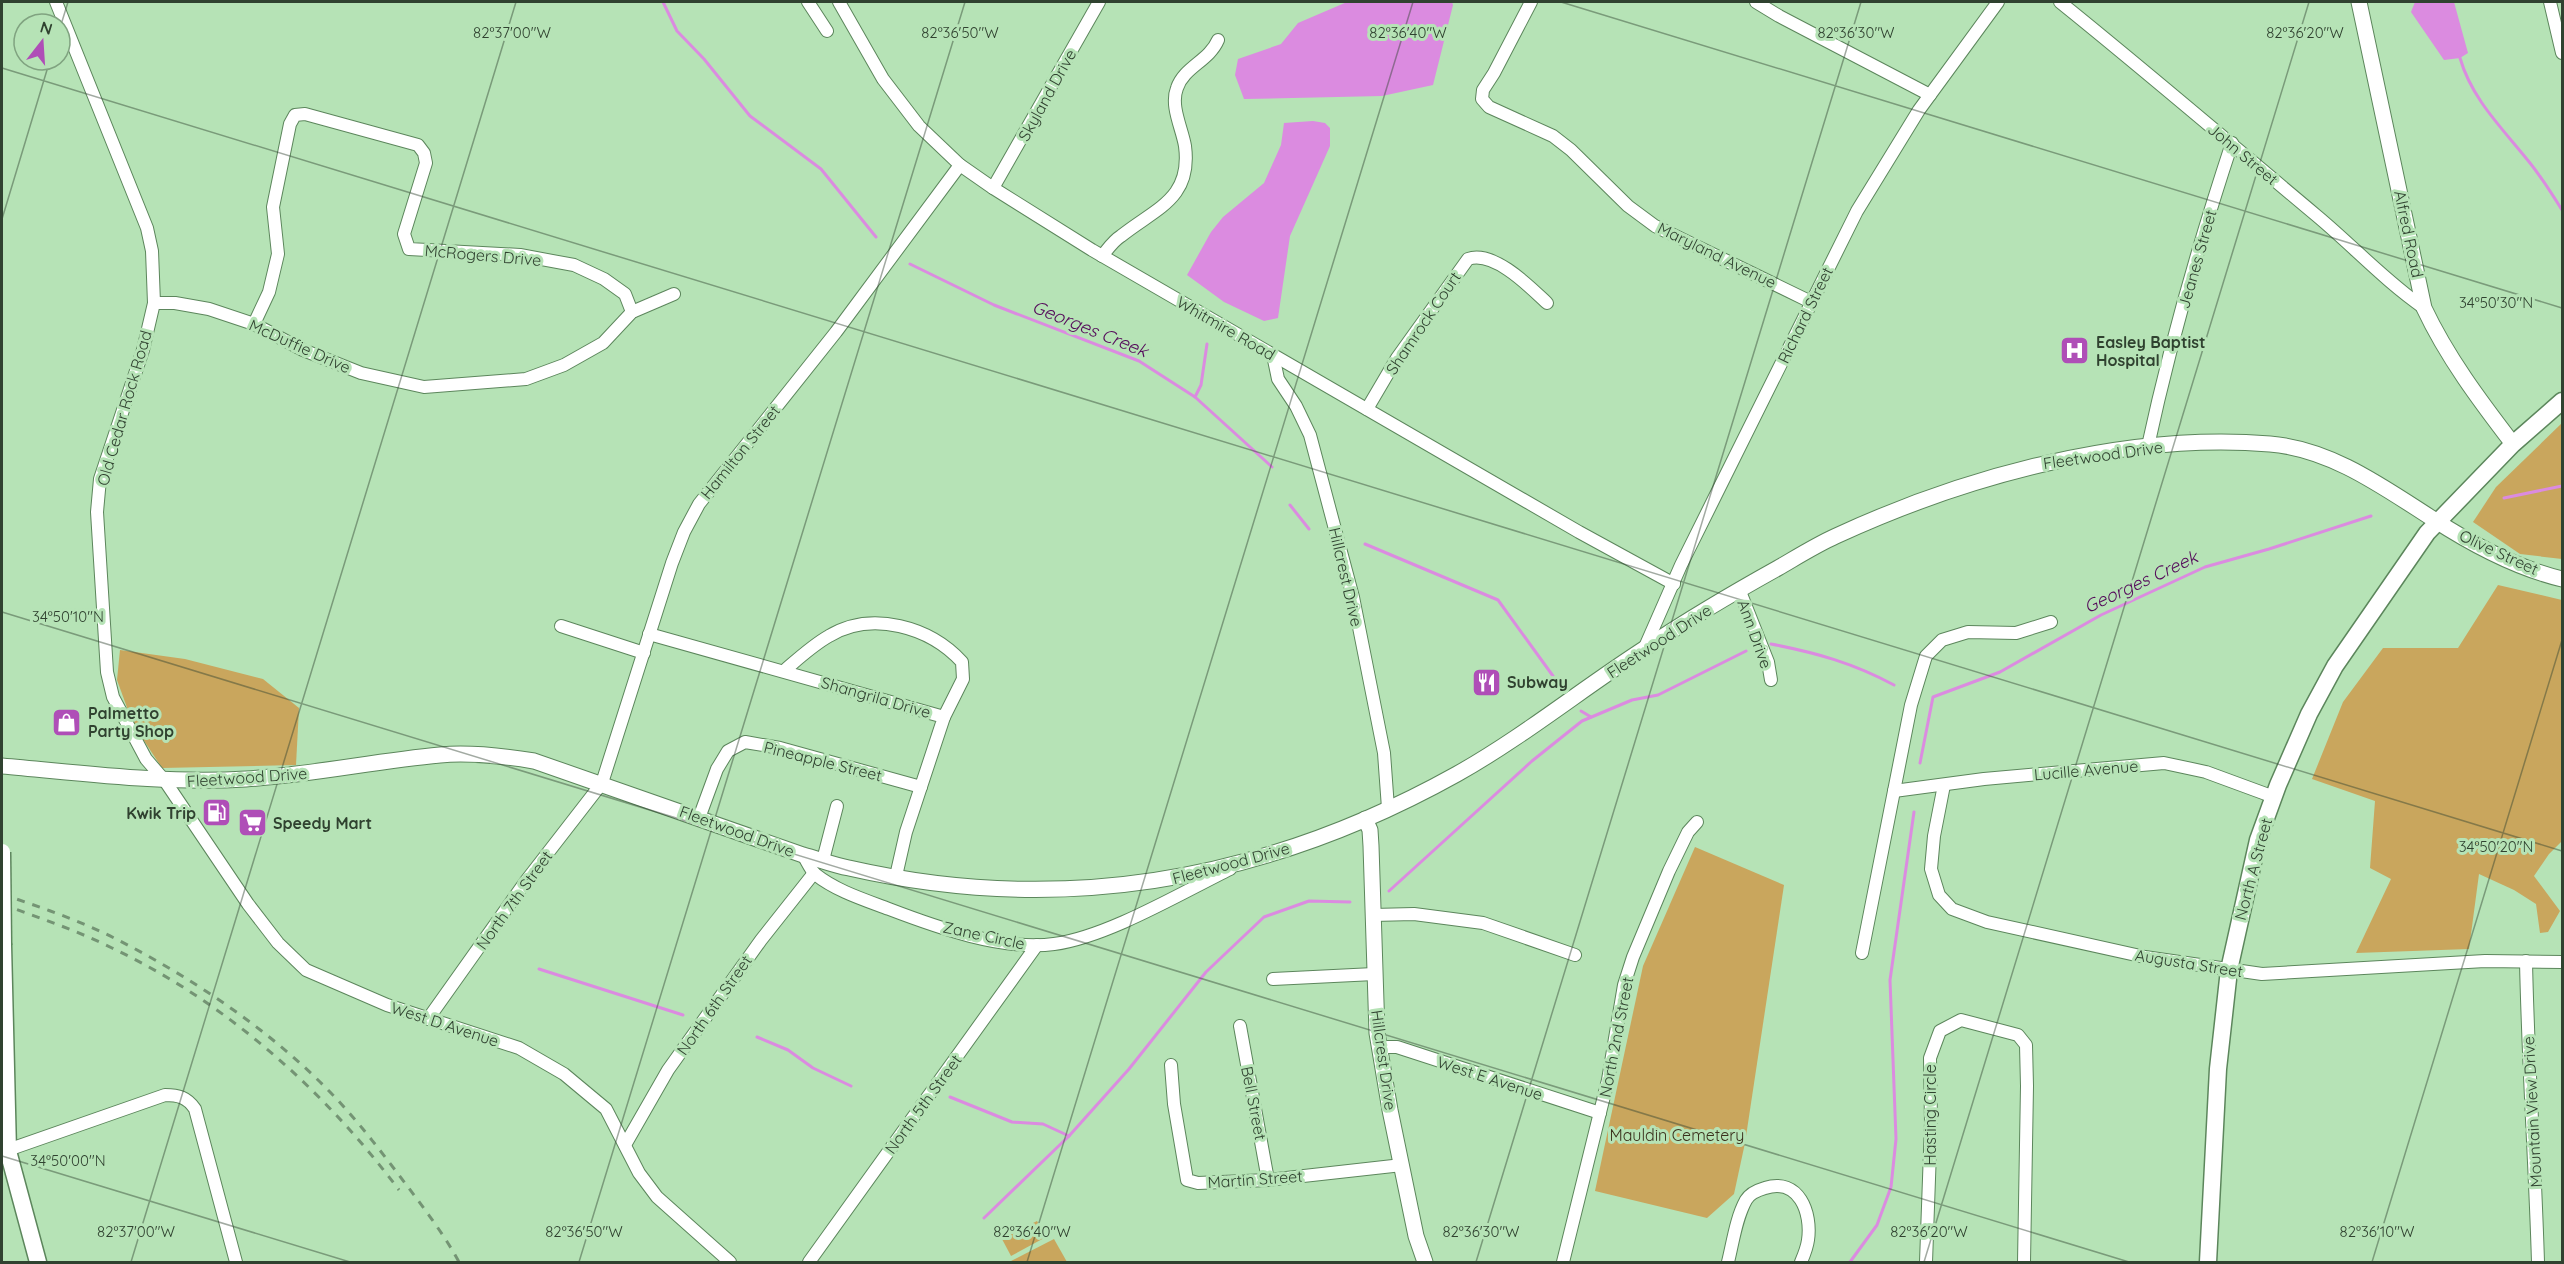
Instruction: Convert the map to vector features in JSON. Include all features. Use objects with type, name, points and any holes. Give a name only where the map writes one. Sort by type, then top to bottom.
[{"type":"main road","name":"North A Street","points":[[2208,1263],[2218,1069],[2229,970],[2258,840],[2274,797],[2309,714],[2335,666],[2372,610],[2437,522],[2513,444],[2562,401]]},
{"type":"main road","points":[[2,851],[5,1152],[38,1263]]},
{"type":"street","name":"Old Cedar Rock Road","points":[[56,2],[147,228],[154,277],[154,303],[143,350],[100,479],[97,512],[103,626],[113,697],[140,748],[165,781]]},
{"type":"street","points":[[808,2],[827,31]]},
{"type":"street","name":"Whitmire Road","points":[[839,2],[883,79],[919,126],[960,165],[1102,256],[1579,532],[1674,584]]},
{"type":"street","name":"Skyland Drive","points":[[993,188],[1099,2]]},
{"type":"street","name":"Maryland Avenue","points":[[1531,2],[1483,90],[1482,99],[1489,107],[1553,136],[1571,150],[1628,206],[1655,226],[1811,302]]},
{"type":"street","points":[[1756,2],[1930,95]]},
{"type":"street","name":"Richard Street","points":[[1645,647],[1682,565],[1857,211],[1890,154],[1998,2]]},
{"type":"street","name":"John Street","points":[[2061,2],[2232,143],[2345,240],[2396,289],[2424,308]]},
{"type":"street","name":"Alfred Road","points":[[2359,2],[2424,308],[2437,335],[2513,444]]},
{"type":"street","points":[[2550,2],[2562,52]]},
{"type":"street","points":[[1102,256],[1118,237],[1175,195],[1182,184],[1186,164],[1176,106],[1176,88],[1194,66],[1210,55],[1218,40]]},
{"type":"street","name":"McRogers Drive","points":[[254,324],[269,292],[278,254],[273,207],[290,124],[295,115],[305,114],[418,145],[424,153],[426,163],[404,234],[409,249],[520,255],[574,266],[604,279],[625,294],[632,312]]},
{"type":"street","name":"Jeanes Street","points":[[2148,446],[2160,389],[2195,261],[2232,143]]},
{"type":"street","name":"Hamilton Street","points":[[602,783],[676,553],[699,504],[836,332],[960,165]]},
{"type":"street","name":"Shamrock Court","points":[[1367,408],[1397,358],[1468,259],[1475,256],[1490,260],[1520,278],[1547,303]]},
{"type":"street","name":"McDuffie Drive","points":[[154,303],[175,303],[209,309],[254,324],[303,350],[361,373],[424,387],[526,379],[564,365],[603,343],[632,312],[674,294]]},
{"type":"street","name":"Hillcrest Drive","points":[[1273,355],[1278,379],[1296,406],[1310,435],[1353,597],[1384,753],[1388,808]]},
{"type":"street","name":"Fleetwood Drive","points":[[2,766],[165,781],[276,777],[452,755],[496,755],[534,761],[602,783],[803,855],[819,867],[847,868],[955,885],[1016,889],[1082,888],[1153,882],[1204,873],[1275,854],[1365,819],[1452,777],[1495,752],[1645,647],[1738,589],[1833,537],[1901,509],[2025,467],[2148,446],[2273,444],[2305,450],[2358,472],[2437,522]]},
{"type":"street","name":"Olive Street","points":[[2437,522],[2496,555],[2526,568],[2562,579]]},
{"type":"street","name":"Ann Drive","points":[[1738,589],[1768,662],[1771,680]]},
{"type":"street","points":[[1862,953],[1911,705],[1926,656],[1942,640],[1968,633],[2016,633],[2051,622]]},
{"type":"street","points":[[785,670],[831,635],[851,627],[877,623],[906,626],[949,648],[962,662],[963,679],[944,717]]},
{"type":"street","points":[[561,626],[644,653]]},
{"type":"street","name":"Shangrila Drive","points":[[649,634],[785,670],[944,717],[906,832],[896,876]]},
{"type":"street","name":"Pineapple Street","points":[[699,818],[717,769],[728,751],[745,742],[780,748],[921,787]]},
{"type":"street","name":"Lucille Avenue","points":[[1894,791],[1984,779],[2163,763],[2205,772],[2274,797]]},
{"type":"street","name":"West D Avenue","points":[[165,781],[248,904],[278,943],[306,970],[387,1005],[519,1048],[564,1074],[606,1109],[639,1173],[657,1197],[730,1263]]},
{"type":"street","name":"North 7th Street","points":[[428,1019],[526,881],[602,783]]},
{"type":"street","name":"Augusta Street","points":[[1944,785],[1934,836],[1931,869],[1939,895],[1952,909],[1987,922],[2145,957],[2262,974],[2526,961],[2562,962]]},
{"type":"street","points":[[819,867],[837,806]]},
{"type":"street","name":"Hillcrest Drive","points":[[1365,819],[1371,838],[1374,974],[1379,1047],[1416,1236],[1425,1263]]},
{"type":"street","name":"North 2nd Street","points":[[1563,1263],[1600,1113],[1624,985],[1633,957],[1669,871],[1688,832],[1697,822]]},
{"type":"street","name":"Zane Circle","points":[[819,867],[846,892],[909,917],[978,937],[1021,945],[1037,945],[1054,944],[1095,933],[1146,911],[1241,863]]},
{"type":"street","name":"North 6th Street","points":[[625,1145],[668,1070],[761,940],[819,867]]},
{"type":"street","points":[[1373,915],[1414,914],[1483,923],[1575,955]]},
{"type":"street","name":"North 5th Street","points":[[809,1263],[1037,945]]},
{"type":"street","name":"Mountain View Drive","points":[[2526,961],[2527,1034],[2535,1154],[2538,1263]]},
{"type":"street","points":[[1273,980],[1374,974]]},
{"type":"street","name":"Hasting Circle","points":[[1926,1263],[1931,1123],[1930,1058],[1940,1031],[1961,1020],[2018,1035],[2026,1045],[2024,1263]]},
{"type":"street","name":"Bell Street","points":[[1240,1026],[1268,1180]]},
{"type":"street","name":"West E Avenue","points":[[1379,1047],[1397,1047],[1600,1113]]},
{"type":"street","name":"Martin Street","points":[[1171,1065],[1174,1104],[1187,1180],[1198,1183],[1268,1180],[1402,1165]]},
{"type":"street","points":[[5,1152],[154,1098],[165,1095],[182,1097],[190,1101],[195,1109],[236,1263]]},
{"type":"street","points":[[1728,1263],[1738,1219],[1747,1197],[1757,1191],[1782,1184],[1794,1189],[1804,1211],[1809,1233],[1801,1263]]},
{"type":"green space","points":[[2562,423],[2562,559],[2520,554],[2473,522],[2496,487]]},
{"type":"green space","points":[[2498,585],[2562,600],[2562,841],[2549,854],[2534,876],[2560,911],[2548,932],[2540,933],[2536,904],[2514,890],[2479,874],[2469,949],[2356,953],[2391,879],[2370,868],[2375,801],[2312,779],[2343,702],[2383,648],[2458,648]]},
{"type":"green space","points":[[120,650],[185,659],[263,679],[299,708],[296,765],[162,768],[133,724],[117,680]]},
{"type":"green space","name":"Mauldin Cemetery","points":[[1695,847],[1784,885],[1745,1143],[1734,1194],[1707,1218],[1595,1191],[1643,966]]},
{"type":"green space","points":[[1037,1221],[1046,1237],[1011,1256],[1002,1239]]},
{"type":"green space","points":[[1054,1239],[1067,1262],[1009,1262]]},
{"type":"shaded area","points":[[1347,2],[1452,2],[1433,85],[1382,96],[1244,99],[1235,75],[1238,59],[1281,44],[1298,23]]},
{"type":"shaded area","points":[[2415,2],[2454,2],[2468,53],[2460,58],[2444,60],[2411,12]]},
{"type":"shaded area","points":[[1313,121],[1325,123],[1330,128],[1330,146],[1290,236],[1278,318],[1264,321],[1224,302],[1187,275],[1211,232],[1223,217],[1264,183],[1281,145],[1284,123]]},
{"type":"waterway","name":"Georges Creek","points":[[663,2],[677,31],[704,59],[750,116],[821,169],[876,237]]},
{"type":"waterway","points":[[2460,58],[2465,73],[2481,101],[2547,186],[2562,210]]},
{"type":"waterway","name":"Georges Creek","points":[[910,264],[994,305],[1139,361],[1195,397],[1272,467]]},
{"type":"waterway","points":[[1195,397],[1201,385],[1207,344]]},
{"type":"waterway","name":"Georges Creek","points":[[2504,498],[2562,486]]},
{"type":"waterway","name":"Georges Creek","points":[[1290,505],[1309,529]]},
{"type":"waterway","name":"Georges Creek","points":[[1920,763],[1933,697],[2000,672],[2101,615],[2205,567],[2371,516]]},
{"type":"waterway","name":"Georges Creek","points":[[1365,544],[1498,600],[1553,676]]},
{"type":"waterway","name":"Georges Creek","points":[[1771,644],[1834,660],[1894,685]]},
{"type":"waterway","points":[[1389,891],[1532,761],[1582,721],[1632,700],[1658,695],[1746,651]]},
{"type":"waterway","name":"Georges Creek","points":[[1581,711],[1591,717]]},
{"type":"waterway","points":[[1850,1262],[1877,1225],[1891,1187],[1896,1139],[1890,980],[1914,812]]},
{"type":"waterway","points":[[984,1218],[1069,1136],[1129,1069],[1206,972],[1264,917],[1309,901],[1350,902]]},
{"type":"waterway","points":[[539,969],[683,1015]]},
{"type":"waterway","points":[[757,1037],[788,1050],[813,1068],[851,1086]]},
{"type":"waterway","points":[[950,1097],[1012,1122],[1043,1124],[1069,1136]]},
{"type":"railway","points":[[2,894],[91,927],[148,956],[231,1008],[283,1048],[330,1092],[361,1127],[428,1214],[459,1262]]},
{"type":"railway","points":[[2,904],[112,948],[154,970],[233,1022],[270,1052],[339,1118],[399,1190]]},
{"type":"place","name":"Easley Baptist Hospital","points":[[2075,351]]},
{"type":"place","name":"Subway","points":[[1486,682]]},
{"type":"place","name":"Palmetto Party Shop","points":[[67,722]]},
{"type":"place","name":"Kwik Trip","points":[[217,813]]},
{"type":"place","name":"Speedy Mart","points":[[252,823]]}]
